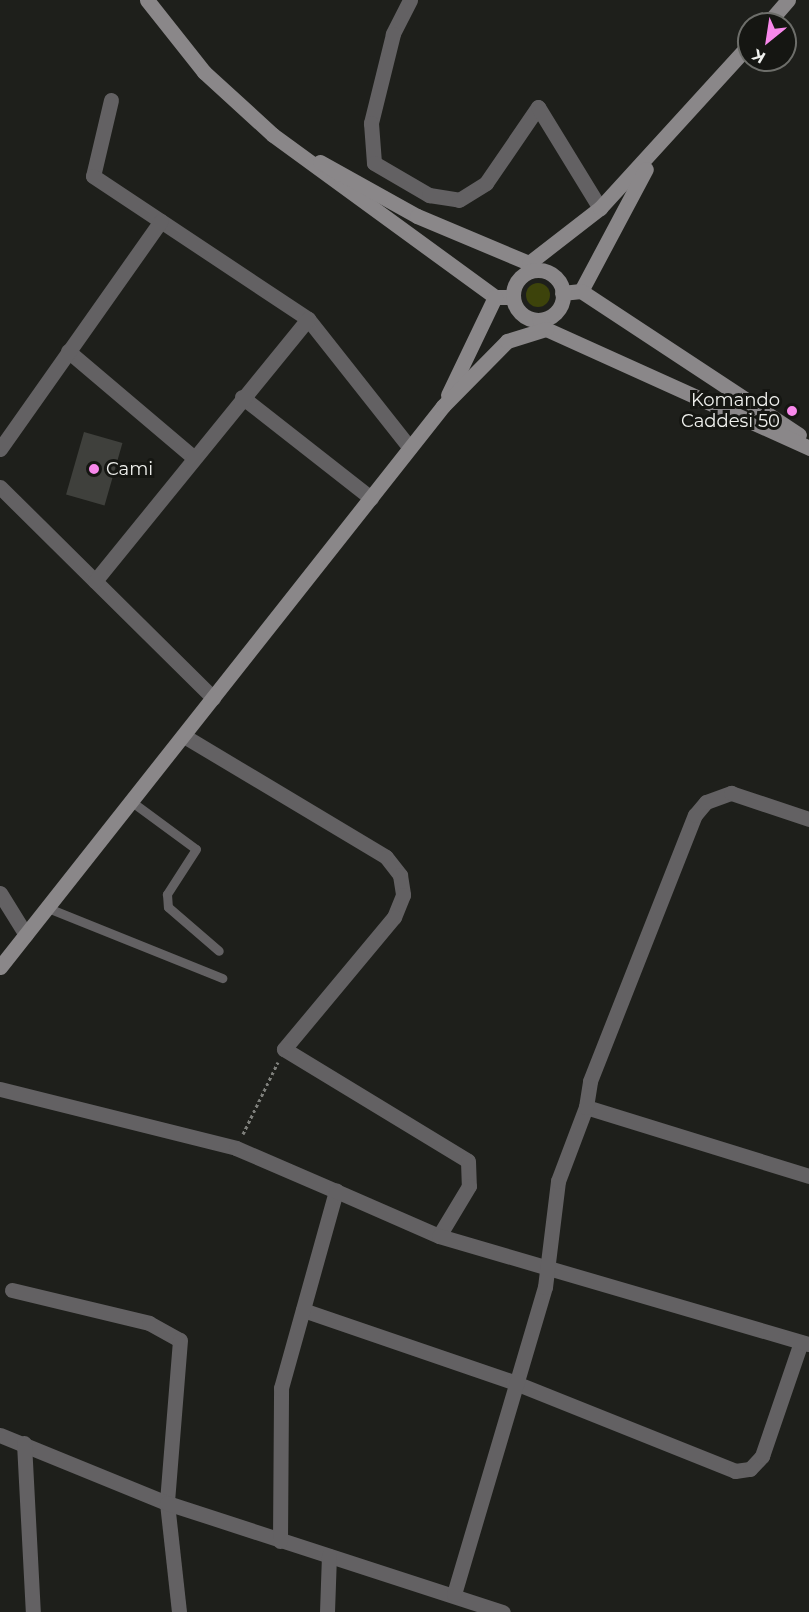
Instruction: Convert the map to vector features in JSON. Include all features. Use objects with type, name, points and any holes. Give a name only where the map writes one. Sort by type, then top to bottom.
[{"type":"street","points":[[147,0],[204,72],[273,135],[495,297],[513,297]]},
{"type":"street","points":[[410,0],[393,34],[371,123],[374,162],[429,195],[459,200],[486,183],[538,107],[600,208]]},
{"type":"street","points":[[778,12],[788,0]]},
{"type":"street","points":[[737,59],[654,154],[600,208],[530,267],[516,282],[513,297],[519,311],[543,324],[809,448]]},
{"type":"street","points":[[111,100],[93,176],[308,319],[410,448]]},
{"type":"street","points":[[0,967],[443,406],[507,341],[543,324],[559,308],[562,293],[550,274],[417,216],[273,135]]},
{"type":"street","points":[[581,291],[654,154]]},
{"type":"street","points":[[0,449],[161,221]]},
{"type":"street","points":[[562,293],[581,291],[809,442]]},
{"type":"street","points":[[443,406],[495,297]]},
{"type":"street","points":[[95,581],[192,456],[308,319]]},
{"type":"street","points":[[68,351],[192,456]]},
{"type":"street","points":[[242,397],[371,498]]},
{"type":"street","points":[[0,487],[213,698]]},
{"type":"street","points":[[184,736],[386,857],[400,875],[403,895],[394,917],[284,1049],[468,1161],[469,1185],[439,1236]]},
{"type":"street","points":[[454,1594],[547,1269],[558,1181],[586,1107],[590,1081],[695,815],[706,802],[731,793],[809,819]]},
{"type":"street","points":[[0,893],[26,935]]},
{"type":"street","points":[[0,1089],[236,1148],[439,1236],[805,1343],[762,1456],[744,1471],[513,1382],[303,1310]]},
{"type":"street","points":[[586,1107],[809,1176]]},
{"type":"street","points":[[280,1541],[281,1388],[336,1191]]},
{"type":"street","points":[[12,1290],[149,1323],[180,1341],[167,1503],[179,1612]]},
{"type":"street","points":[[0,1435],[167,1503],[280,1541],[454,1594],[470,1606],[503,1612]]},
{"type":"street","points":[[24,1443],[33,1612]]},
{"type":"street","points":[[327,1612],[329,1556]]},
{"type":"lane","points":[[132,802],[196,849],[168,894],[168,908],[219,951]]},
{"type":"lane","points":[[48,908],[222,978]]},
{"type":"path","points":[[236,1148],[284,1049]]},
{"type":"green space","points":[[538,283],[546,287],[550,295],[546,303],[538,307],[530,303],[526,295],[530,287]]},
{"type":"building","name":"Cami","points":[[84,432],[122,443],[105,506],[66,494]]},
{"type":"place","name":"Komando Caddesi 50","points":[[792,411]]},
{"type":"place","name":"Cami","points":[[94,469]]}]
